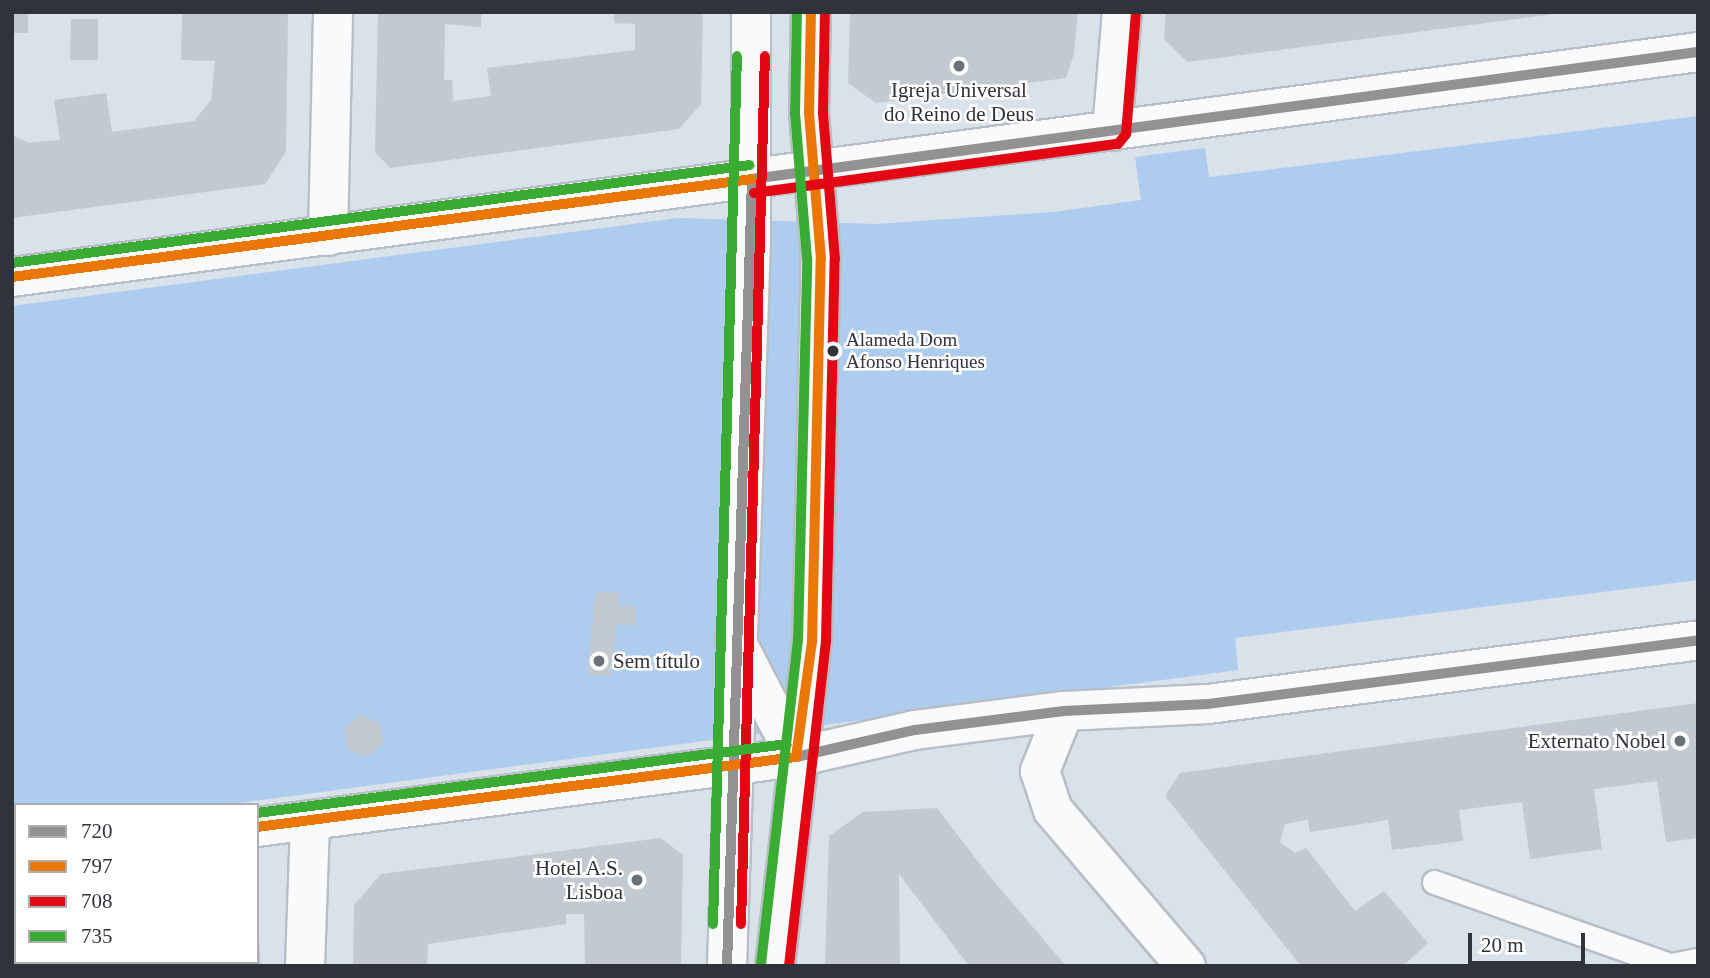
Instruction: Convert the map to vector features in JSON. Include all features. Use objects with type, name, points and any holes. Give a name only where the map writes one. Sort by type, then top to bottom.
[{"type":"main road","points":[[328,236],[333,12]]},
{"type":"main road","points":[[727,966],[729,766],[752,179],[751,12]]},
{"type":"main road","points":[[775,966],[796,757],[813,641],[821,258],[814,170],[811,12]]},
{"type":"main road","points":[[1112,131],[1122,12]]},
{"type":"main road","points":[[12,278],[1698,52]]},
{"type":"main road","points":[[734,637],[796,757]]},
{"type":"main road","points":[[259,827],[796,757],[915,730],[1064,710],[1208,704],[1698,640]]},
{"type":"main road","points":[[1064,710],[1040,771],[1053,810],[1186,966]]},
{"type":"main road","points":[[306,966],[310,820]]},
{"type":"lane","points":[[1434,882],[1665,965],[1698,960]]},
{"type":"shaded area","points":[[1698,116],[1698,580],[1235,638],[1238,670],[238,803],[14,803],[12,833],[12,306],[678,218],[876,224],[1053,212],[1141,200],[1135,157],[1205,148],[1209,177]]},
{"type":"building","points":[[12,12],[28,12],[28,33],[12,33]]},
{"type":"building","points":[[182,12],[288,12],[286,152],[265,184],[12,218],[12,135],[29,143],[60,140],[54,100],[106,93],[112,132],[194,121],[211,100],[215,61],[181,60]]},
{"type":"building","points":[[378,12],[481,12],[481,27],[445,24],[444,80],[452,80],[453,101],[491,96],[487,68],[635,50],[635,24],[614,23],[614,12],[703,12],[701,104],[679,129],[390,168],[375,152]]},
{"type":"building","name":"Igreja Universal do Reino de Deus","points":[[850,12],[1078,12],[1074,54],[1066,78],[876,103],[848,83]]},
{"type":"building","points":[[1166,12],[1554,14],[1187,62],[1164,39]]},
{"type":"building","points":[[71,19],[98,19],[98,60],[70,60]]},
{"type":"building","points":[[596,591],[619,593],[618,606],[635,606],[636,625],[616,625],[610,677],[587,674]]},
{"type":"building","points":[[1698,703],[1698,838],[1666,842],[1657,781],[1594,789],[1602,849],[1530,859],[1522,802],[1459,810],[1463,841],[1392,850],[1388,820],[1310,832],[1308,820],[1285,824],[1280,842],[1295,853],[1306,848],[1355,911],[1384,891],[1428,943],[1403,966],[1301,966],[1165,796],[1180,773]]},
{"type":"building","points":[[361,715],[380,724],[383,744],[366,757],[348,749],[344,727]]},
{"type":"building","points":[[937,808],[986,872],[1066,966],[969,966],[899,874],[900,966],[825,966],[829,836],[863,812]]},
{"type":"building","points":[[661,838],[683,855],[681,966],[585,966],[584,914],[566,914],[566,924],[428,944],[427,966],[353,966],[354,905],[381,874]]},
{"type":"building","points":[[259,940],[261,966],[12,966],[14,944],[14,964],[259,964]]},
{"type":"transit line","name":"735","points":[[761,964],[798,640],[807,259],[795,114],[797,12]]},
{"type":"transit line","name":"797","points":[[796,757],[812,641],[821,259],[809,113],[811,12]]},
{"type":"transit line","name":"708","points":[[789,966],[826,641],[835,259],[823,113],[825,12]]},
{"type":"transit line","name":"708","points":[[754,193],[1118,144],[1126,134],[1136,13]]},
{"type":"transit line","name":"720","points":[[752,179],[1698,52]]},
{"type":"transit line","name":"735","points":[[713,924],[737,56]]},
{"type":"transit line","name":"708","points":[[741,924],[765,56]]},
{"type":"transit line","name":"735","points":[[12,263],[750,165]]},
{"type":"transit line","name":"720","points":[[727,966],[752,179]]},
{"type":"transit line","name":"797","points":[[12,277],[752,179]]},
{"type":"transit line","name":"720","points":[[796,757],[915,730],[1064,711],[1208,704],[1698,640]]},
{"type":"transit line","name":"735","points":[[259,813],[787,744]]},
{"type":"transit line","name":"797","points":[[259,827],[796,757]]},
{"type":"place","name":"Igreja Universal do Reino de Deus","points":[[959,66]]},
{"type":"place","name":"Alameda Dom Afonso Henriques","points":[[833,351]]},
{"type":"place","name":"Sem título","points":[[599,661]]},
{"type":"place","name":"Externato Nobel","points":[[1680,741]]},
{"type":"place","name":"Hotel A.S. Lisboa","points":[[637,880]]}]
